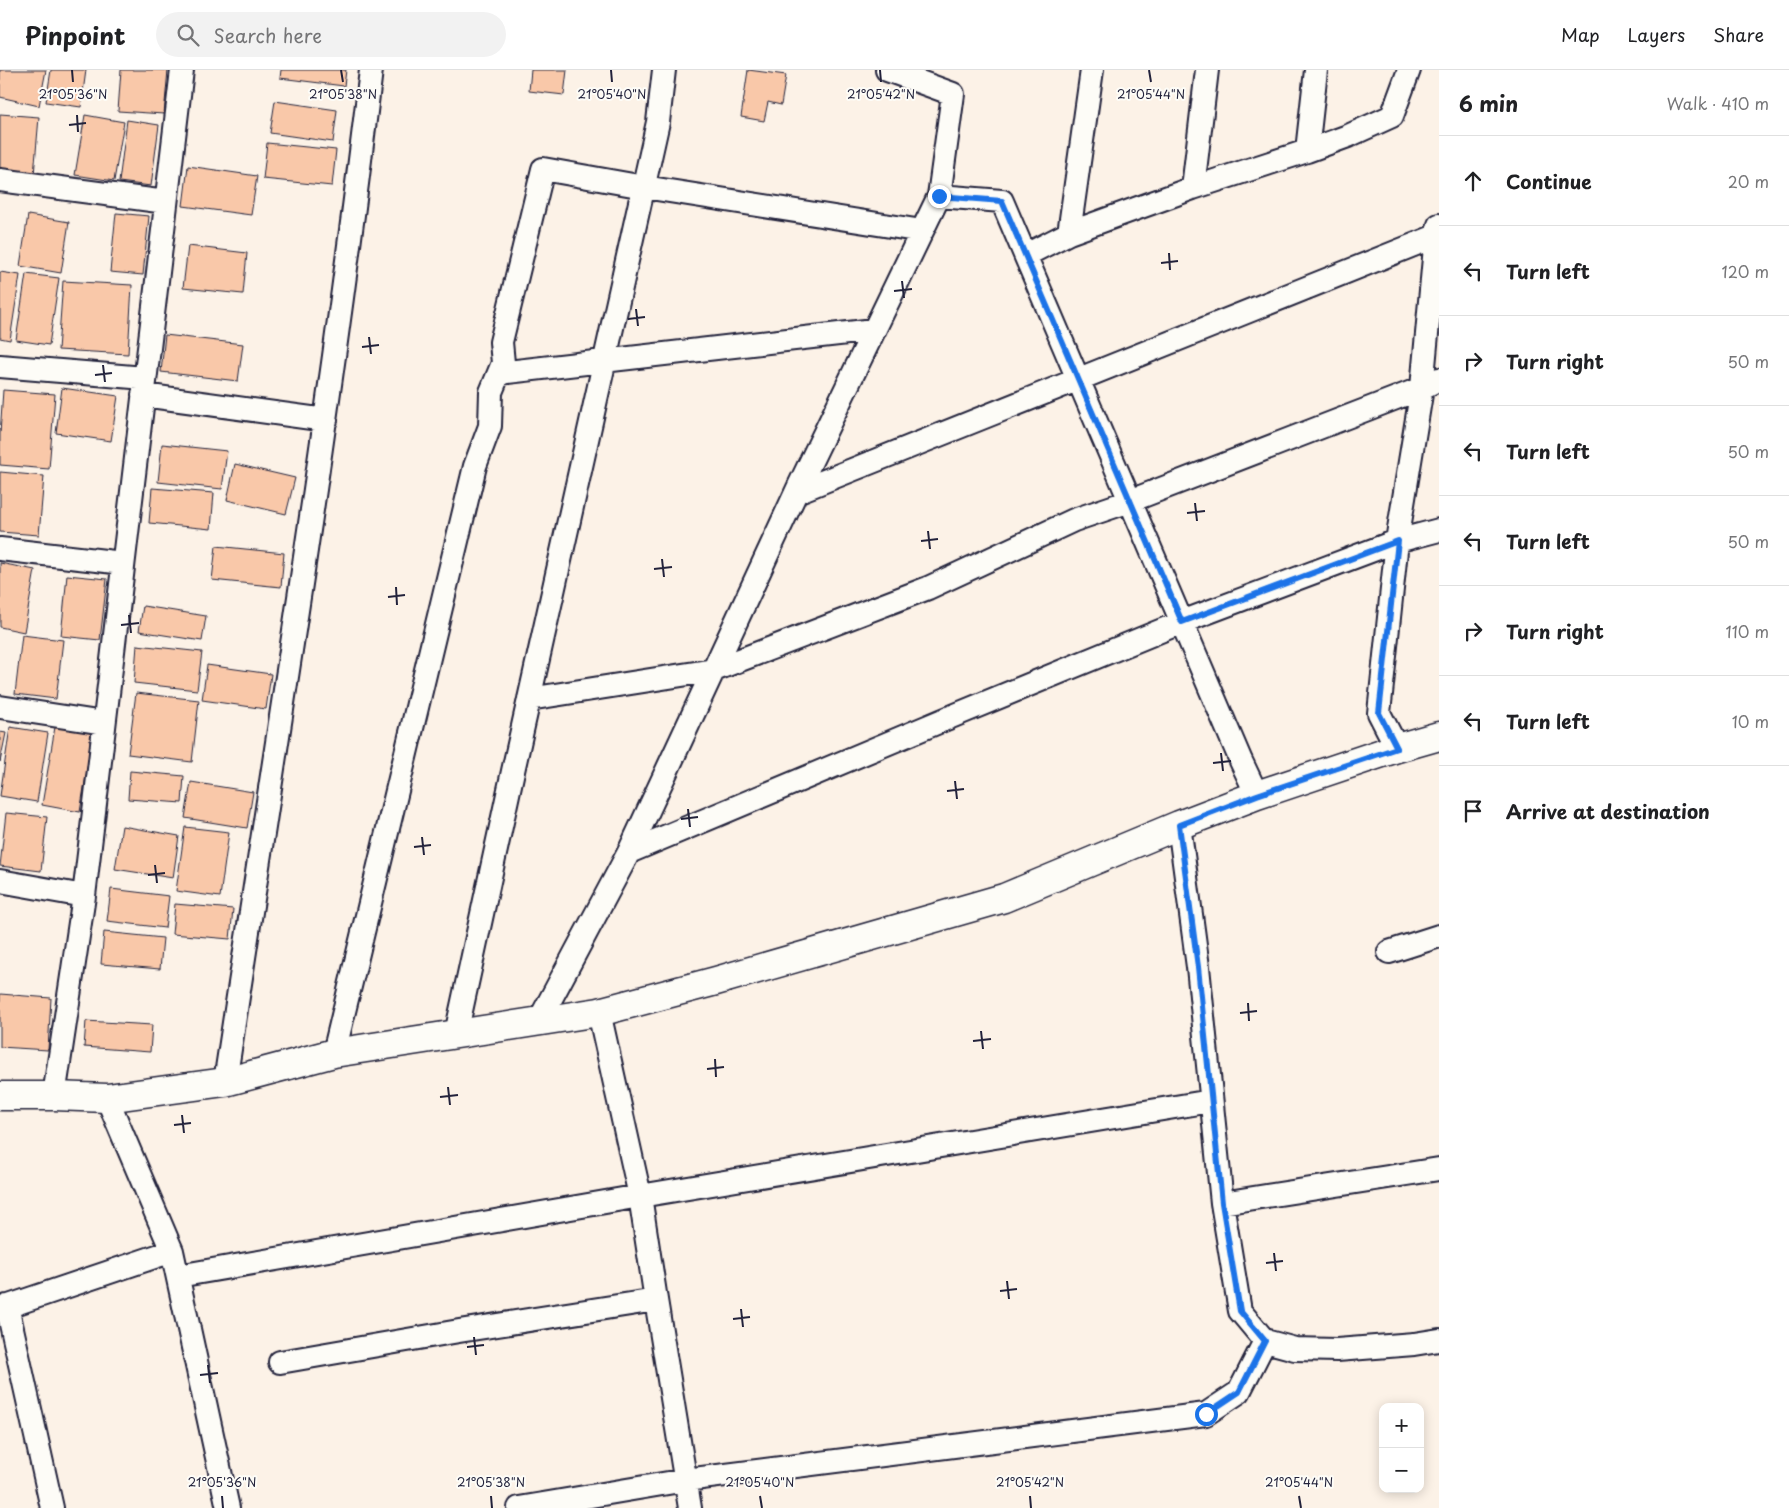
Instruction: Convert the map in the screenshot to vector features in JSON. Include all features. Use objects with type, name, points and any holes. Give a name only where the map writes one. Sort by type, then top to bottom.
[{"type":"street","points":[[54,1096],[84,896],[182,70]]},
{"type":"street","points":[[225,1082],[326,420],[371,70]]},
{"type":"street","points":[[456,1034],[529,698],[644,187],[658,122],[664,70]]},
{"type":"street","points":[[539,1021],[629,852],[797,492],[939,196],[953,94],[887,70]]},
{"type":"street","points":[[1069,233],[1092,70]]},
{"type":"street","points":[[1193,188],[1207,70]]},
{"type":"street","points":[[1307,151],[1316,70]]},
{"type":"street","points":[[1026,255],[1069,233],[1193,188],[1307,151],[1348,136],[1392,116],[1409,70]]},
{"type":"street","points":[[334,1053],[475,466],[490,426],[492,392],[503,363],[501,342],[543,169],[922,231]]},
{"type":"street","points":[[0,180],[166,202]]},
{"type":"street","points":[[939,196],[1002,201],[1257,795]]},
{"type":"street","points":[[797,492],[1078,380],[1437,231],[1431,383],[1398,541],[1379,713],[1397,748]]},
{"type":"street","points":[[499,373],[874,330]]},
{"type":"street","points":[[0,366],[144,386],[326,420]]},
{"type":"street","points":[[529,698],[714,670],[928,588],[1074,520],[1130,501],[1431,383]]},
{"type":"street","points":[[629,852],[1182,622],[1398,541],[1439,530]]},
{"type":"street","points":[[0,549],[124,563]]},
{"type":"street","points":[[0,707],[104,723]]},
{"type":"street","points":[[0,1096],[106,1098],[225,1082],[334,1053],[599,1012],[716,982],[1004,898],[1179,825],[1257,795],[1397,748],[1439,736]]},
{"type":"street","points":[[1179,825],[1198,967],[1222,1203],[1240,1311],[1265,1341],[1295,1349],[1337,1350],[1414,1344],[1439,1340]]},
{"type":"street","points":[[0,881],[84,896]]},
{"type":"street","points":[[1389,952],[1439,936]]},
{"type":"street","points":[[599,1012],[640,1196],[690,1508]]},
{"type":"street","points":[[106,1098],[172,1251],[228,1508]]},
{"type":"street","points":[[178,1276],[640,1196],[1212,1102]]},
{"type":"street","points":[[1222,1203],[1439,1169]]},
{"type":"street","points":[[52,1508],[3,1308],[172,1251]]},
{"type":"street","points":[[280,1362],[656,1300]]},
{"type":"street","points":[[519,1508],[686,1480],[1206,1414],[1239,1392],[1265,1341]]},
{"type":"building","points":[[0,70],[46,70],[39,106],[0,97]]},
{"type":"building","points":[[51,70],[86,70],[81,107],[46,102]]},
{"type":"building","points":[[121,70],[168,70],[164,114],[118,111]]},
{"type":"building","points":[[281,70],[346,70],[344,86],[280,78]]},
{"type":"building","points":[[531,70],[567,70],[564,95],[529,91]]},
{"type":"building","points":[[748,70],[786,75],[781,105],[768,102],[764,121],[741,117]]},
{"type":"building","points":[[275,101],[337,110],[333,142],[270,133]]},
{"type":"building","points":[[0,114],[39,117],[34,175],[0,172]]},
{"type":"building","points":[[85,115],[124,122],[114,181],[75,175]]},
{"type":"building","points":[[127,120],[159,125],[151,186],[119,182]]},
{"type":"building","points":[[267,143],[336,150],[332,186],[263,179]]},
{"type":"building","points":[[188,166],[257,176],[251,215],[183,206]]},
{"type":"building","points":[[116,213],[149,216],[143,275],[110,272]]},
{"type":"building","points":[[28,215],[69,222],[61,273],[20,266]]},
{"type":"building","points":[[188,246],[247,253],[243,294],[183,288]]},
{"type":"building","points":[[0,272],[20,275],[10,340],[0,338]]},
{"type":"building","points":[[26,274],[59,278],[49,345],[16,340]]},
{"type":"building","points":[[63,281],[132,285],[128,354],[58,350]]},
{"type":"building","points":[[165,335],[243,344],[238,381],[161,372]]},
{"type":"building","points":[[62,388],[118,396],[111,441],[56,433]]},
{"type":"building","points":[[3,390],[55,394],[49,469],[0,465]]},
{"type":"building","points":[[162,444],[227,451],[222,489],[158,482]]},
{"type":"building","points":[[235,464],[295,478],[286,514],[227,500]]},
{"type":"building","points":[[0,472],[44,476],[39,535],[0,532]]},
{"type":"building","points":[[152,488],[214,493],[211,529],[149,523]]},
{"type":"building","points":[[216,546],[284,553],[281,587],[212,580]]},
{"type":"building","points":[[0,563],[35,570],[24,632],[0,627]]},
{"type":"building","points":[[67,575],[107,579],[100,640],[61,636]]},
{"type":"building","points":[[143,606],[206,616],[202,641],[139,631]]},
{"type":"building","points":[[22,635],[63,640],[56,699],[15,694]]},
{"type":"building","points":[[137,645],[202,652],[197,690],[134,683]]},
{"type":"building","points":[[207,665],[271,674],[266,709],[202,700]]},
{"type":"building","points":[[136,693],[199,700],[192,762],[128,754]]},
{"type":"building","points":[[10,727],[48,733],[37,802],[0,796]]},
{"type":"building","points":[[55,727],[93,733],[80,812],[42,805]]},
{"type":"building","points":[[0,732],[6,733],[0,762]]},
{"type":"building","points":[[130,771],[184,776],[182,803],[128,799]]},
{"type":"building","points":[[191,782],[253,792],[247,828],[185,818]]},
{"type":"building","points":[[6,813],[47,817],[41,871],[0,866]]},
{"type":"building","points":[[122,826],[179,836],[173,878],[115,869]]},
{"type":"building","points":[[185,827],[229,832],[220,897],[176,891]]},
{"type":"building","points":[[111,889],[169,896],[165,928],[107,921]]},
{"type":"building","points":[[175,904],[233,909],[230,939],[172,934]]},
{"type":"building","points":[[104,932],[163,938],[160,969],[101,964]]},
{"type":"building","points":[[0,994],[51,998],[48,1050],[0,1047]]},
{"type":"building","points":[[86,1021],[152,1025],[150,1052],[84,1047]]},
{"type":"route","points":[[939,196],[1002,201],[1182,622],[1398,541],[1379,713],[1397,748],[1257,795],[1179,825],[1198,967],[1222,1203],[1240,1311],[1265,1341],[1239,1392],[1206,1414]]}]
